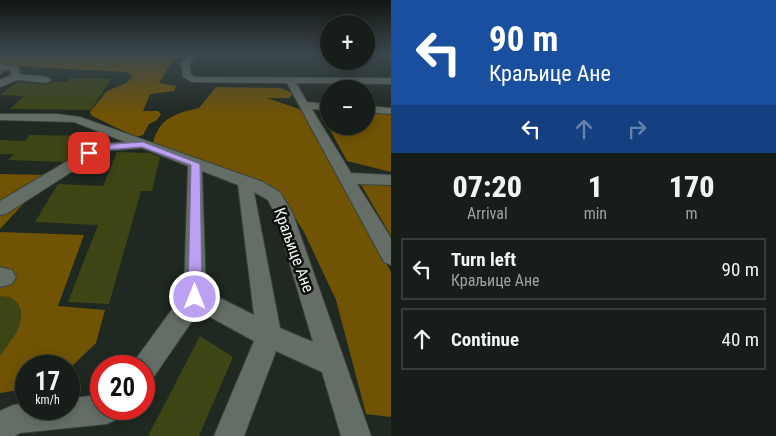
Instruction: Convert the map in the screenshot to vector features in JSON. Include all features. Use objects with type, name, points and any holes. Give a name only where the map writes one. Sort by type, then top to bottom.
[{"type":"lane","points":[[187,74],[187,77],[195,80],[391,81]]},
{"type":"lane","points":[[0,84],[16,76],[23,76],[32,80],[47,80]]},
{"type":"lane","points":[[290,81],[391,256]]},
{"type":"lane","points":[[305,105],[320,106]]},
{"type":"lane","points":[[375,110],[391,111]]},
{"type":"lane","name":"Краљице Ане","points":[[0,117],[76,119],[245,182],[274,196],[284,214],[356,436]]},
{"type":"lane","points":[[0,209],[89,153],[101,148],[143,144]]},
{"type":"lane","points":[[154,355],[195,297],[195,164]]},
{"type":"lane","points":[[347,178],[391,180]]},
{"type":"lane","points":[[229,436],[270,336],[245,182]]},
{"type":"lane","points":[[195,297],[270,336],[332,363]]},
{"type":"lane","points":[[0,428],[20,418],[90,411]]},
{"type":"shaded area","points":[[130,74],[164,74],[159,83],[176,86],[174,91],[150,94],[143,111],[158,111],[161,114],[157,120],[149,124],[143,135],[136,137],[92,116],[90,112],[107,91],[126,83],[133,76]]},
{"type":"shaded area","points":[[216,87],[280,88],[293,93],[289,98],[267,98],[299,109],[306,114],[391,272],[391,417],[366,414],[336,300],[304,232],[278,190],[153,143],[159,128],[164,122],[183,112],[199,108]]},
{"type":"shaded area","points":[[375,113],[391,114],[391,172],[347,161],[333,135],[375,135]]},
{"type":"shaded area","points":[[0,174],[50,175],[0,229]]},
{"type":"shaded area","points":[[360,183],[391,183],[391,236]]},
{"type":"shaded area","points":[[0,232],[84,235],[58,306],[105,310],[96,343],[80,358],[80,355],[15,355],[15,391],[0,393]]},
{"type":"building","points":[[71,78],[111,79],[91,110],[10,109],[24,96],[0,95],[17,82],[47,85],[52,82],[67,82]]},
{"type":"building","points":[[30,135],[89,136],[80,151],[63,162],[8,160],[14,154],[0,154],[0,140],[25,141]]},
{"type":"building","points":[[117,152],[150,153],[160,157],[152,191],[141,191],[109,304],[68,302],[98,225],[35,222],[58,184],[103,186]]},
{"type":"building","points":[[0,296],[10,297],[17,302],[21,310],[21,320],[17,332],[0,356]]},
{"type":"building","points":[[200,336],[233,357],[199,436],[148,436]]},
{"type":"route","points":[[89,153],[101,148],[128,147],[143,144],[195,164],[195,297]]}]
